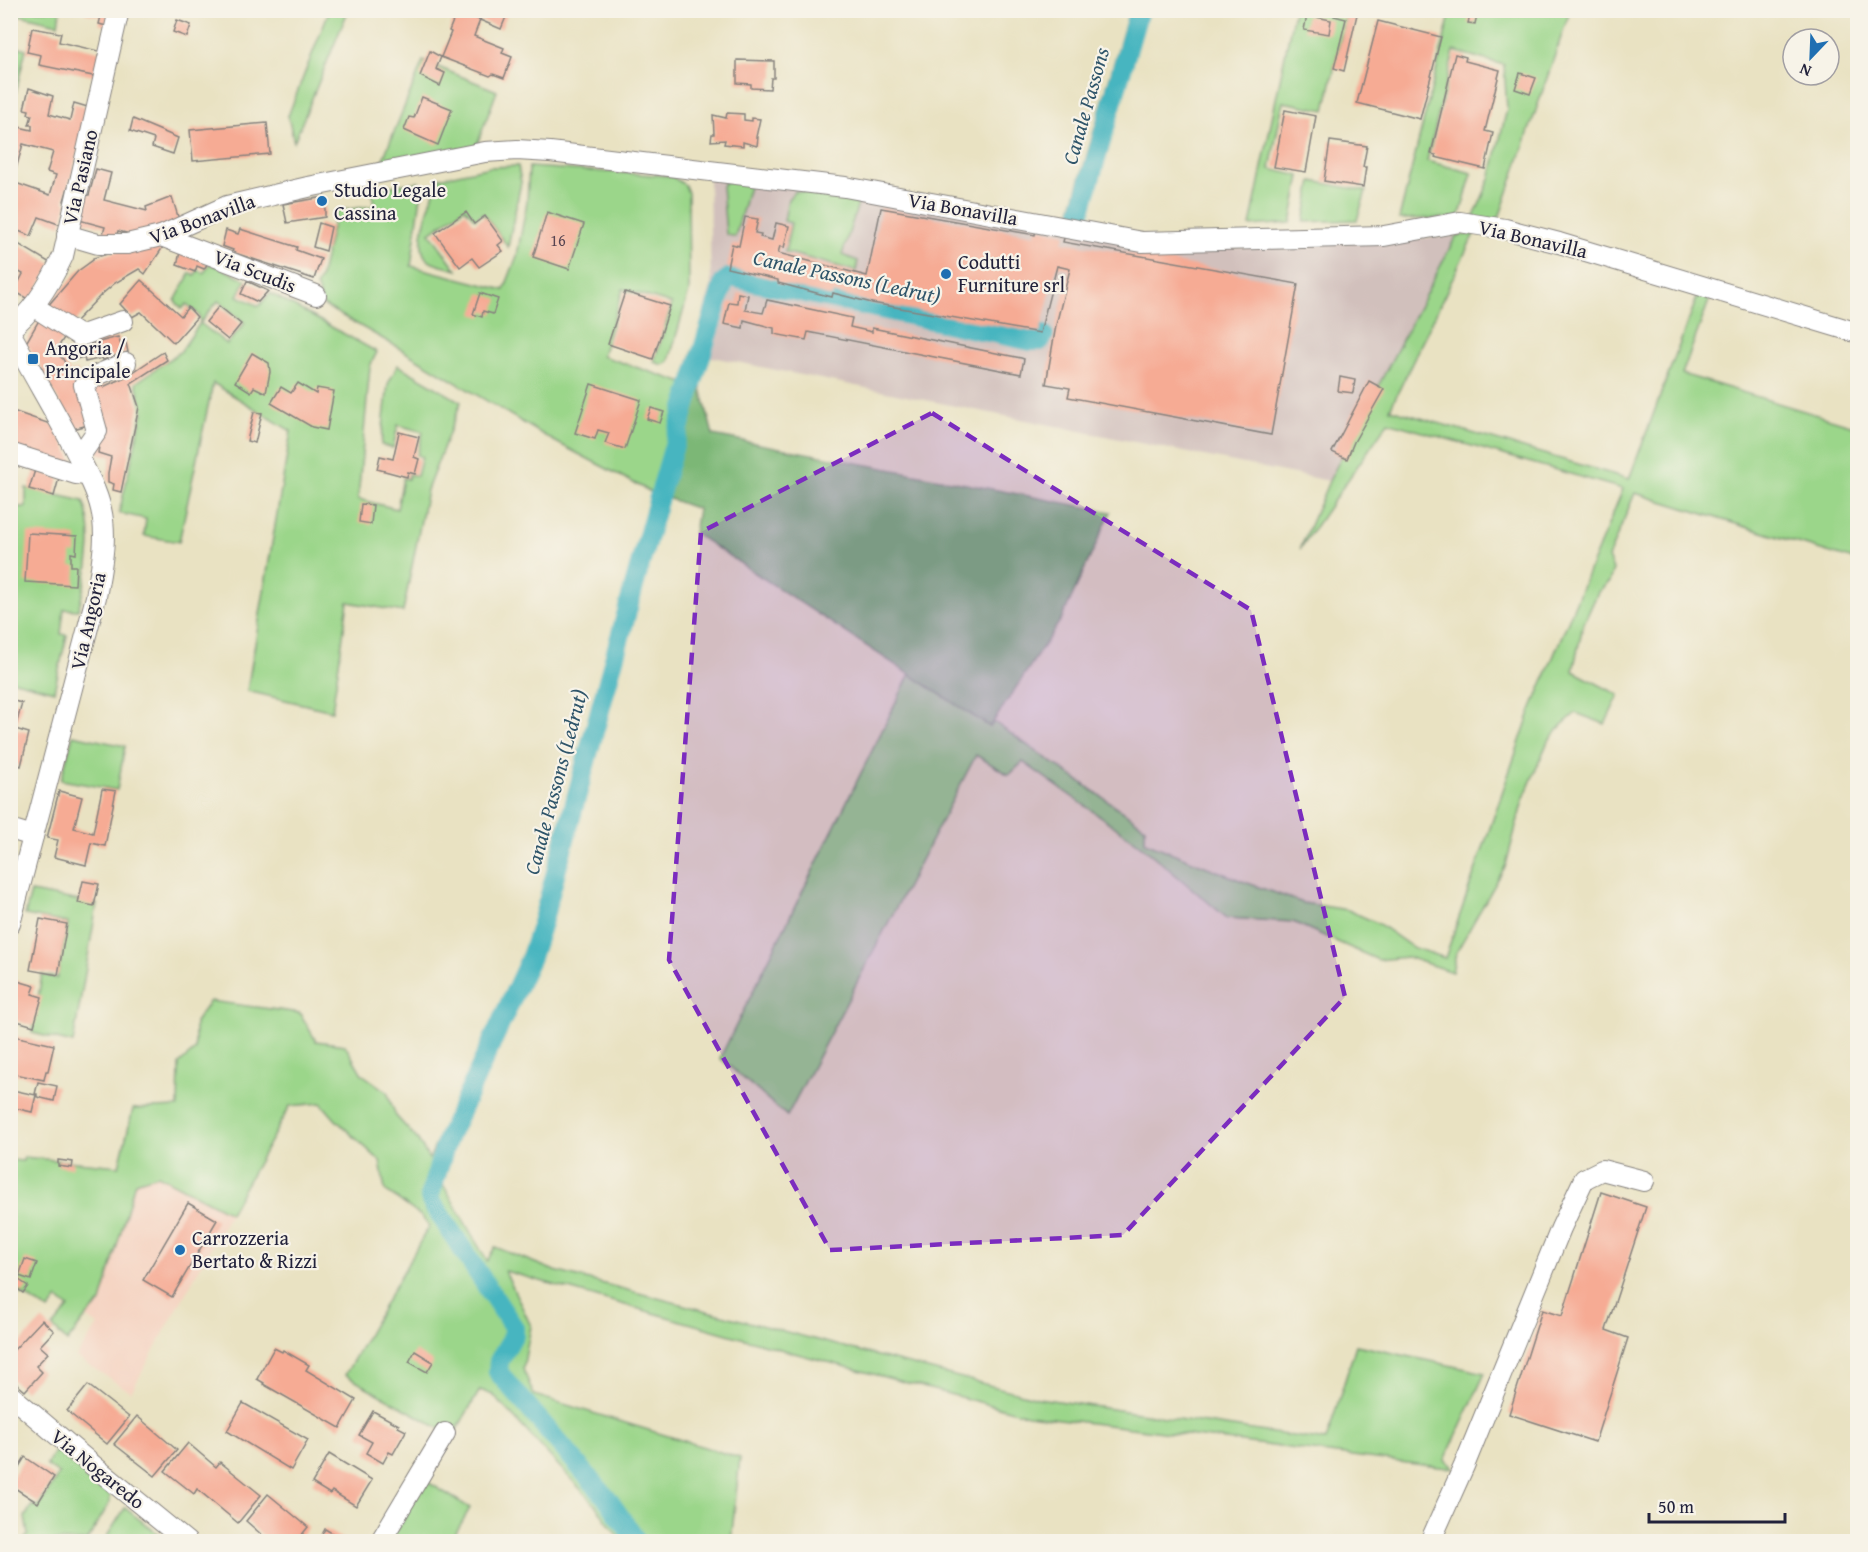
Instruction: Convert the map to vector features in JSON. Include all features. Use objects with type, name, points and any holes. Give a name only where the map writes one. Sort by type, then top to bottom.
[{"type":"street","name":"Via Pasiano","points":[[10,331],[33,306],[63,256],[119,10]]},
{"type":"street","name":"Via Bonavilla","points":[[67,235],[98,244],[127,244],[161,236],[227,206],[308,187],[485,152],[539,151],[845,187],[1142,242],[1384,236],[1460,222],[1505,229],[1559,243],[1857,333]]},
{"type":"street","name":"Via Scudis","points":[[161,236],[316,295]]},
{"type":"street","points":[[33,306],[80,336],[123,321]]},
{"type":"street","name":"Via Angoria","points":[[10,331],[79,457],[101,510],[104,537],[96,597],[10,924]]},
{"type":"street","points":[[79,457],[97,431],[84,385],[97,375],[126,363]]},
{"type":"street","points":[[10,453],[75,474],[87,475]]},
{"type":"street","points":[[10,829],[33,836]]},
{"type":"street","points":[[1430,1542],[1464,1466],[1561,1228],[1584,1179],[1602,1170],[1644,1181]]},
{"type":"street","name":"Via Nogaredo","points":[[10,1395],[187,1542]]},
{"type":"street","points":[[380,1542],[446,1433]]},
{"type":"highlighted area","points":[[932,413],[1251,610],[1345,997],[1123,1235],[830,1250],[669,960],[701,532]]},
{"type":"shaded area","points":[[709,179],[814,189],[1211,249],[1456,236],[1329,481],[692,353],[711,286]]},
{"type":"shaded area","points":[[290,1105],[131,1392],[76,1357],[98,1325],[86,1317],[96,1307],[141,1121]]},
{"type":"green space","points":[[11,10],[60,10],[58,24],[11,13]]},
{"type":"green space","points":[[329,11],[348,11],[294,142],[288,116]]},
{"type":"green space","points":[[1129,11],[1144,11],[1084,219],[1069,217]]},
{"type":"green space","points":[[1294,11],[1347,11],[1325,110],[1283,102],[1270,169],[1300,176],[1291,223],[1250,226]]},
{"type":"green space","points":[[1451,11],[1570,11],[1498,221],[1473,219],[1490,179],[1507,109],[1504,65],[1454,51],[1427,161],[1472,173],[1459,218],[1399,219]]},
{"type":"green space","points":[[11,28],[14,28],[14,46],[26,49],[11,112]]},
{"type":"green space","points":[[423,61],[497,91],[476,147],[381,164]]},
{"type":"green space","points":[[518,166],[521,182],[508,247],[483,213],[475,219],[465,208],[430,233],[457,270],[437,265],[427,259],[423,253],[422,236],[439,178],[490,167]]},
{"type":"green space","points":[[529,167],[671,176],[685,185],[688,193],[689,291],[669,361],[663,365],[654,362],[672,304],[623,289],[602,356],[684,383],[653,492],[663,496],[550,923],[449,1146],[440,1179],[487,1261],[495,1247],[555,1271],[1038,1398],[1326,1441],[1356,1345],[1485,1373],[1445,1460],[1455,1469],[1028,1415],[794,1353],[505,1271],[531,1326],[523,1369],[534,1395],[740,1458],[731,1541],[621,1541],[596,1506],[493,1395],[480,1390],[453,1436],[345,1375],[429,1226],[422,1217],[385,1190],[380,1161],[321,1103],[290,1106],[230,1213],[158,1175],[135,1182],[101,1302],[67,1342],[53,1327],[69,1308],[58,1299],[49,1310],[11,1288],[10,1160],[23,1161],[24,1157],[119,1166],[133,1109],[178,1107],[179,1064],[195,1050],[195,1022],[210,1001],[300,1013],[316,1041],[345,1045],[362,1074],[387,1092],[396,1116],[418,1140],[429,1159],[519,962],[536,919],[653,493],[552,440],[323,305],[316,286],[320,279],[336,211],[374,206],[372,189],[419,182],[422,189],[411,266],[504,290],[517,256],[527,202]]},
{"type":"green space","points":[[726,181],[750,183],[735,237],[726,234],[722,186]]},
{"type":"green space","points":[[1312,181],[1366,191],[1357,220],[1304,222]]},
{"type":"green space","points":[[795,191],[860,198],[842,255],[858,261],[856,271],[785,252],[791,223],[784,221],[788,199]]},
{"type":"green space","points":[[1474,234],[1390,409],[1629,479],[1698,295],[1710,298],[1682,374],[1857,427],[1857,561],[1635,493],[1608,558],[1613,569],[1609,582],[1598,592],[1583,625],[1573,671],[1619,695],[1605,724],[1576,713],[1548,741],[1523,800],[1506,865],[1456,953],[1452,972],[1407,957],[1378,960],[1293,922],[1227,918],[1139,844],[1023,762],[1009,775],[976,755],[787,1116],[720,1058],[910,674],[990,727],[994,722],[1145,827],[1145,842],[1303,903],[1348,910],[1379,924],[1412,947],[1445,958],[1529,715],[1623,489],[1388,422],[1300,549],[1329,481],[1456,236]]},
{"type":"green space","points":[[210,263],[246,280],[238,296],[259,306],[270,293],[377,352],[370,366],[358,499],[397,509],[403,478],[408,479],[409,474],[417,476],[422,457],[417,455],[423,432],[398,425],[393,448],[381,445],[388,384],[398,365],[461,402],[427,490],[403,612],[348,602],[332,711],[247,691],[291,431],[213,383],[179,542],[144,536],[146,519],[119,513],[143,411],[136,383],[181,351],[200,323],[199,315],[187,304],[182,309],[175,301],[190,273],[195,275],[198,270],[204,273]],"holes":[[[218,301],[245,323],[227,344],[200,323]]]},
{"type":"green space","points":[[692,353],[713,435],[1111,512],[1062,618],[990,727],[694,533],[698,509],[653,493]]},
{"type":"green space","points":[[26,488],[83,501],[89,527],[89,556],[85,584],[78,610],[64,609],[61,634],[67,635],[54,691],[11,680],[11,513],[14,513],[14,507],[26,507]]},
{"type":"green space","points":[[73,735],[125,746],[117,790],[61,780]]},
{"type":"green space","points":[[31,892],[97,904],[73,1043],[32,1033],[42,975],[57,978],[68,923],[25,915]]},
{"type":"green space","points":[[55,1451],[110,1495],[110,1502],[87,1541],[23,1541],[28,1535],[25,1517],[32,1505],[38,1507],[59,1474],[46,1465]]},
{"type":"green space","points":[[426,1481],[470,1508],[451,1541],[390,1542]]},
{"type":"green space","points":[[125,1508],[167,1541],[104,1541]]},
{"type":"building","points":[[86,10],[109,10],[106,26],[99,24],[101,16],[85,13]]},
{"type":"building","points":[[484,10],[508,12],[501,29],[480,20]]},
{"type":"building","points":[[1335,10],[1358,10],[1344,71],[1334,68],[1346,19],[1334,16]]},
{"type":"building","points":[[1471,10],[1478,10],[1475,24],[1468,23]]},
{"type":"building","points":[[457,11],[480,20],[474,36],[504,48],[502,53],[512,57],[504,78],[493,74],[490,76],[441,57]]},
{"type":"building","points":[[1307,15],[1331,20],[1329,34],[1304,30]]},
{"type":"building","points":[[177,20],[191,25],[187,37],[173,32]]},
{"type":"building","points":[[1378,21],[1441,37],[1420,119],[1357,103]]},
{"type":"building","points":[[32,28],[61,33],[59,42],[103,52],[98,77],[39,65],[41,55],[27,52]]},
{"type":"building","points":[[430,51],[441,57],[436,69],[445,73],[440,86],[420,76]]},
{"type":"building","points":[[1455,54],[1466,57],[1465,61],[1500,70],[1485,131],[1493,133],[1485,169],[1435,157],[1436,155],[1431,154]]},
{"type":"building","points":[[737,60],[774,61],[774,78],[771,78],[770,89],[751,88],[751,84],[737,83]]},
{"type":"building","points":[[1520,73],[1536,78],[1530,94],[1515,89]]},
{"type":"building","points":[[29,88],[53,96],[49,114],[70,120],[74,103],[91,108],[64,201],[67,203],[61,225],[39,217],[31,236],[16,230],[13,241],[52,264],[31,301],[14,291],[23,274],[10,267],[10,181],[50,195],[56,175],[47,172],[53,152],[23,144],[16,169],[10,167],[10,125],[32,130],[32,125],[29,125],[32,115],[28,114],[29,110],[24,109]]},
{"type":"building","points":[[422,97],[452,109],[438,145],[404,130],[409,117],[414,118]]},
{"type":"building","points":[[1285,110],[1316,116],[1306,172],[1274,167]]},
{"type":"building","points":[[727,113],[744,114],[744,120],[760,119],[756,137],[758,137],[757,146],[743,142],[743,146],[724,144],[725,140],[711,141],[712,134],[714,134],[713,115],[726,118]]},
{"type":"building","points":[[133,119],[178,138],[173,154],[152,147],[154,139],[130,131]]},
{"type":"building","points":[[267,123],[270,154],[193,161],[190,130]]},
{"type":"building","points":[[1330,141],[1367,146],[1363,167],[1366,167],[1363,187],[1324,181]]},
{"type":"building","points":[[96,169],[111,173],[104,200],[147,211],[146,207],[172,197],[180,223],[146,238],[118,231],[116,237],[103,234],[105,227],[79,220]]},
{"type":"building","points":[[325,197],[325,217],[287,223],[283,204]]},
{"type":"building","points":[[881,208],[1035,235],[1036,228],[1065,234],[1063,242],[1298,284],[1271,435],[1068,397],[1070,388],[1046,384],[1056,325],[1070,269],[1057,266],[1040,333],[872,303],[833,293],[832,297],[778,283],[778,280],[727,268],[732,244],[739,246],[745,217],[758,219],[755,233],[772,240],[776,223],[789,226],[784,248],[780,246],[778,253],[867,276]]},
{"type":"building","points":[[466,212],[474,224],[485,216],[503,241],[498,245],[503,251],[479,267],[472,258],[460,267],[435,233]]},
{"type":"building","points":[[547,212],[584,224],[569,269],[533,257]]},
{"type":"building","points":[[319,223],[331,227],[326,251],[313,247]]},
{"type":"building","points":[[240,229],[297,247],[296,250],[321,259],[314,279],[232,252],[233,250],[222,246],[226,230],[238,234]]},
{"type":"building","points":[[165,244],[145,274],[139,269],[115,283],[101,295],[72,325],[55,352],[63,359],[70,373],[77,370],[81,381],[74,383],[80,397],[92,389],[102,385],[103,387],[127,376],[163,352],[167,360],[131,383],[139,407],[121,492],[113,490],[114,484],[108,482],[111,457],[98,453],[103,421],[73,429],[38,361],[26,343],[46,308],[78,271],[93,258],[129,248]]},
{"type":"building","points":[[180,252],[208,263],[204,269],[197,266],[195,272],[177,265]]},
{"type":"building","points":[[141,280],[181,316],[188,307],[197,317],[174,343],[141,312],[132,317],[120,304]]},
{"type":"building","points":[[247,281],[268,291],[258,302],[241,294]]},
{"type":"building","points":[[625,292],[670,306],[653,359],[608,344]]},
{"type":"building","points":[[480,293],[498,299],[493,314],[483,311],[482,317],[473,314]]},
{"type":"building","points":[[738,293],[748,295],[745,310],[763,313],[767,300],[852,318],[850,327],[872,332],[872,328],[1021,358],[1024,359],[1021,374],[808,332],[806,340],[774,334],[774,328],[744,320],[743,328],[724,324],[729,302],[737,303]]},
{"type":"building","points":[[219,306],[241,324],[228,340],[206,322]]},
{"type":"building","points":[[118,337],[121,345],[126,343],[128,352],[103,360],[102,358],[85,362],[84,357],[72,360],[69,350]]},
{"type":"building","points":[[252,353],[269,363],[270,372],[266,393],[254,387],[251,392],[235,382]]},
{"type":"building","points":[[1340,377],[1355,380],[1353,393],[1338,391]]},
{"type":"building","points":[[1369,381],[1384,389],[1347,459],[1332,452]]},
{"type":"building","points":[[298,383],[316,394],[317,388],[334,391],[327,430],[312,427],[271,403],[281,387],[291,393]]},
{"type":"building","points":[[591,384],[641,400],[625,449],[605,443],[609,433],[598,430],[595,439],[575,433]]},
{"type":"building","points":[[651,408],[664,412],[660,423],[647,419]]},
{"type":"building","points":[[10,410],[56,426],[76,468],[10,446]]},
{"type":"building","points":[[254,412],[262,413],[255,443],[247,441]]},
{"type":"building","points":[[399,432],[419,437],[414,457],[419,459],[415,474],[408,472],[407,477],[377,469],[380,456],[393,459]]},
{"type":"building","points":[[35,470],[59,478],[54,496],[29,489]]},
{"type":"building","points":[[361,504],[373,505],[371,524],[359,522]]},
{"type":"building","points":[[28,533],[77,536],[76,554],[71,553],[71,566],[76,566],[75,585],[25,582]]},
{"type":"building","points":[[10,700],[22,703],[15,729],[29,733],[21,766],[10,763]]},
{"type":"building","points":[[102,789],[116,791],[105,846],[91,843],[86,865],[54,857],[58,840],[47,838],[59,791],[82,797],[74,828],[93,833]]},
{"type":"building","points":[[83,881],[99,884],[94,906],[78,903]]},
{"type":"building","points":[[40,919],[67,924],[58,975],[30,970]]},
{"type":"building","points":[[14,980],[35,986],[32,994],[42,997],[34,1026],[10,1019],[10,994]]},
{"type":"building","points":[[14,1036],[54,1045],[44,1080],[10,1073],[10,1050]]},
{"type":"building","points":[[38,1082],[57,1086],[54,1101],[37,1097],[35,1094]]},
{"type":"building","points":[[12,1090],[36,1095],[32,1112],[10,1107]]},
{"type":"building","points":[[58,1160],[73,1162],[72,1168],[58,1166]]},
{"type":"building","points":[[1601,1192],[1646,1207],[1606,1330],[1628,1338],[1595,1442],[1509,1414],[1542,1310],[1562,1316]]},
{"type":"building","name":"Carrozzeria Bertato & Rizzi","points":[[188,1203],[217,1220],[172,1297],[143,1280]]},
{"type":"building","points":[[25,1259],[37,1263],[31,1280],[19,1276]]},
{"type":"building","points":[[19,1280],[28,1286],[23,1293],[14,1286]]},
{"type":"building","points":[[42,1320],[54,1331],[40,1346],[48,1353],[36,1366],[42,1372],[25,1391],[10,1378],[10,1354]]},
{"type":"building","points":[[274,1348],[282,1352],[283,1350],[309,1365],[306,1370],[356,1400],[340,1428],[257,1379]]},
{"type":"building","points":[[415,1351],[433,1362],[427,1372],[409,1362]]},
{"type":"building","points":[[88,1385],[129,1417],[107,1444],[67,1411]]},
{"type":"building","points":[[243,1403],[308,1440],[291,1470],[227,1431]]},
{"type":"building","points":[[373,1411],[406,1431],[393,1454],[389,1452],[383,1463],[366,1453],[372,1442],[359,1435]]},
{"type":"building","points":[[137,1416],[177,1450],[155,1476],[114,1444]]},
{"type":"building","points":[[188,1443],[216,1467],[220,1462],[261,1495],[238,1523],[197,1489],[194,1494],[165,1471]]},
{"type":"building","points":[[329,1454],[372,1480],[356,1506],[332,1491],[330,1494],[312,1483]]},
{"type":"building","points":[[25,1457],[54,1477],[38,1503],[10,1485],[10,1481]]},
{"type":"building","points":[[268,1494],[308,1527],[296,1542],[270,1542],[246,1521]]},
{"type":"building","points":[[325,1529],[347,1542],[318,1542]]},
{"type":"waterway","name":"Canale Passons","points":[[1080,214],[1139,10]]},
{"type":"waterway","name":"Canale Passons (Ledrut)","points":[[637,1542],[609,1501],[498,1372],[499,1361],[514,1334],[514,1328],[431,1201],[430,1195],[447,1140],[531,957],[542,923],[652,522],[724,282],[731,277],[1031,341],[1040,341],[1044,335]]},
{"type":"place","name":"Studio Legale Cassina","points":[[322,201]]},
{"type":"place","name":"Codutti Furniture srl","points":[[946,274]]},
{"type":"place","name":"Angoria / Principale","points":[[33,359]]},
{"type":"place","name":"Carrozzeria Bertato & Rizzi","points":[[180,1250]]}]
